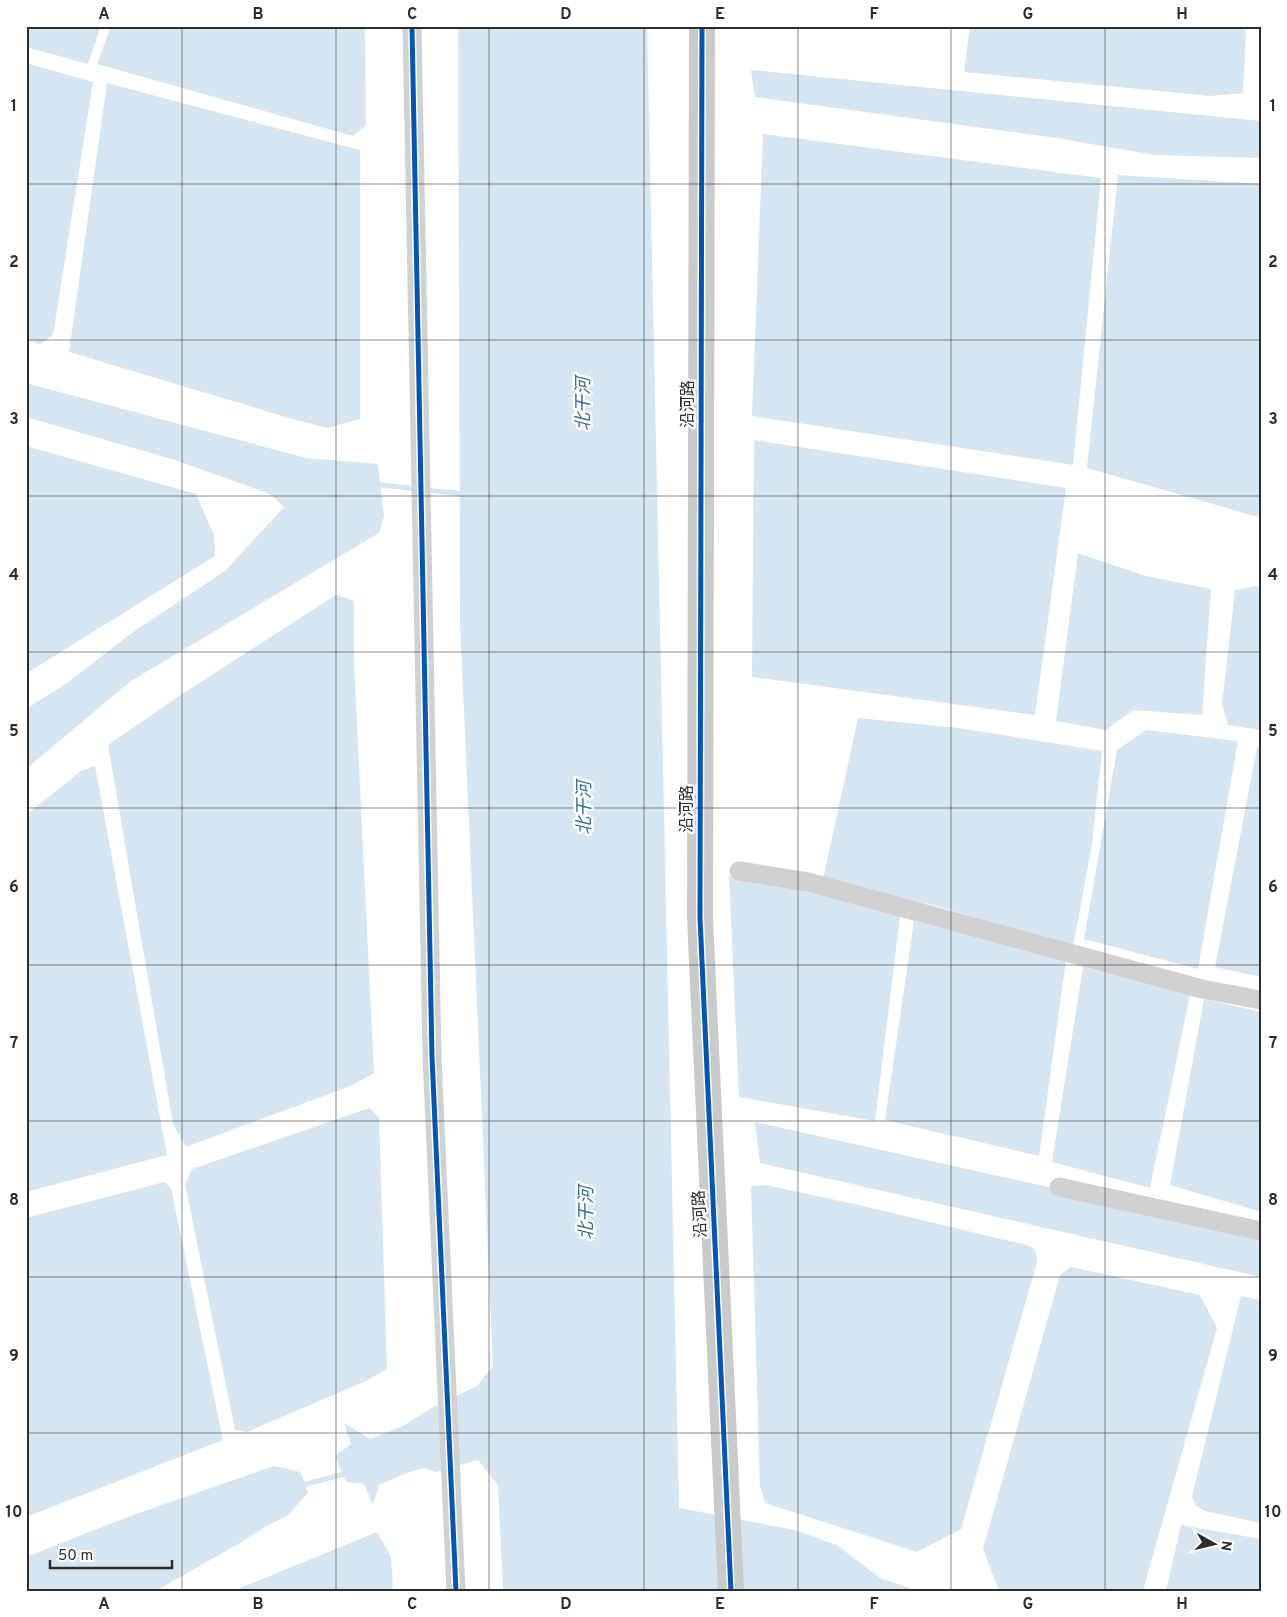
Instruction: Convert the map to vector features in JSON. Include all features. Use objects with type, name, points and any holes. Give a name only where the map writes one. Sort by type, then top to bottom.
[{"type":"street","points":[[412,26],[432,1058],[456,1591]]},
{"type":"street","name":"沿河路","points":[[702,26],[700,918],[730,1591]]},
{"type":"street","points":[[739,871],[808,882],[1193,987],[1261,1000]]},
{"type":"street","points":[[1059,1187],[1261,1231]]},
{"type":"water","points":[[26,26],[101,26],[88,64],[26,47]]},
{"type":"water","points":[[111,26],[365,26],[366,126],[353,136],[97,64]]},
{"type":"water","name":"北干河","points":[[458,26],[647,26],[679,1508],[795,1530],[837,1545],[880,1578],[918,1591],[503,1591],[498,1485],[478,1460],[436,1472],[424,1468],[406,1473],[379,1485],[373,1505],[364,1484],[346,1482],[335,1456],[351,1444],[344,1423],[370,1439],[403,1426],[433,1407],[477,1386],[493,1366],[460,621]]},
{"type":"water","points":[[970,26],[1232,26],[1246,30],[1243,93],[1210,96],[964,72]]},
{"type":"water","points":[[26,63],[93,82],[53,335],[40,344],[26,339]]},
{"type":"water","points":[[751,70],[1261,121],[1261,158],[1154,155],[1057,138],[755,97]]},
{"type":"water","points":[[107,83],[360,150],[360,419],[328,428],[69,352]]},
{"type":"water","points":[[763,134],[1101,178],[1073,465],[752,416]]},
{"type":"water","points":[[1118,175],[1261,184],[1261,487],[1258,517],[1087,468]]},
{"type":"water","points":[[26,383],[306,458],[378,464],[384,516],[379,533],[131,681],[26,769],[26,709],[67,683],[133,632],[225,571],[284,507],[270,494],[175,460],[26,417]]},
{"type":"water","points":[[754,440],[1066,488],[1035,715],[752,677]]},
{"type":"water","points":[[26,446],[196,494],[214,535],[215,556],[27,673]]},
{"type":"water","points":[[1078,553],[1146,576],[1211,589],[1202,715],[1133,710],[1106,730],[1056,721]]},
{"type":"water","points":[[1256,586],[1261,587],[1261,730],[1228,725],[1222,704],[1235,590]]},
{"type":"water","points":[[336,595],[354,601],[354,664],[374,1073],[353,1085],[186,1147],[173,1124],[108,745],[179,696]]},
{"type":"water","points":[[858,718],[959,728],[1102,751],[1092,844],[1073,947],[933,905],[860,890],[823,879]]},
{"type":"water","points":[[1146,730],[1238,741],[1198,969],[1084,939],[1117,750]]},
{"type":"water","points":[[1257,748],[1261,748],[1261,977],[1215,967]]},
{"type":"water","points":[[95,766],[167,1155],[26,1192],[26,815],[81,771]]},
{"type":"water","points":[[729,876],[796,889],[900,916],[875,1121],[739,1097]]},
{"type":"water","points":[[914,921],[1066,960],[1039,1156],[885,1120]]},
{"type":"water","points":[[1083,967],[1190,995],[1150,1188],[1052,1162]]},
{"type":"water","points":[[1204,999],[1261,1012],[1261,1212],[1170,1185]]},
{"type":"water","points":[[369,1108],[379,1117],[387,1369],[366,1381],[247,1432],[235,1430],[185,1184],[192,1169]]},
{"type":"water","points":[[755,1122],[1261,1234],[1261,1277],[760,1163]]},
{"type":"water","points":[[164,1182],[171,1188],[223,1440],[26,1517],[26,1218]]},
{"type":"water","points":[[766,1185],[859,1205],[1026,1245],[1035,1249],[1037,1262],[961,1529],[917,1552],[765,1503],[760,1486],[751,1186]]},
{"type":"water","points":[[1071,1267],[1200,1295],[1217,1328],[1143,1591],[999,1591],[983,1549],[1060,1275]]},
{"type":"water","points":[[1241,1296],[1261,1300],[1261,1523],[1205,1511],[1196,1506],[1192,1496]]},
{"type":"water","points":[[274,1466],[301,1472],[308,1493],[287,1516],[161,1588],[152,1591],[26,1591],[26,1557],[130,1516]]},
{"type":"water","points":[[1181,1525],[1261,1539],[1261,1591],[1166,1591]]},
{"type":"water","points":[[377,1532],[391,1556],[393,1591],[233,1591]]},
{"type":"waterway","points":[[375,484],[416,489]]},
{"type":"waterway","points":[[425,490],[466,494]]},
{"type":"waterway","points":[[299,1486],[348,1473]]},
{"type":"cycle path","points":[[412,26],[432,1057],[456,1591]]},
{"type":"cycle path","points":[[702,26],[700,918],[731,1591]]}]
